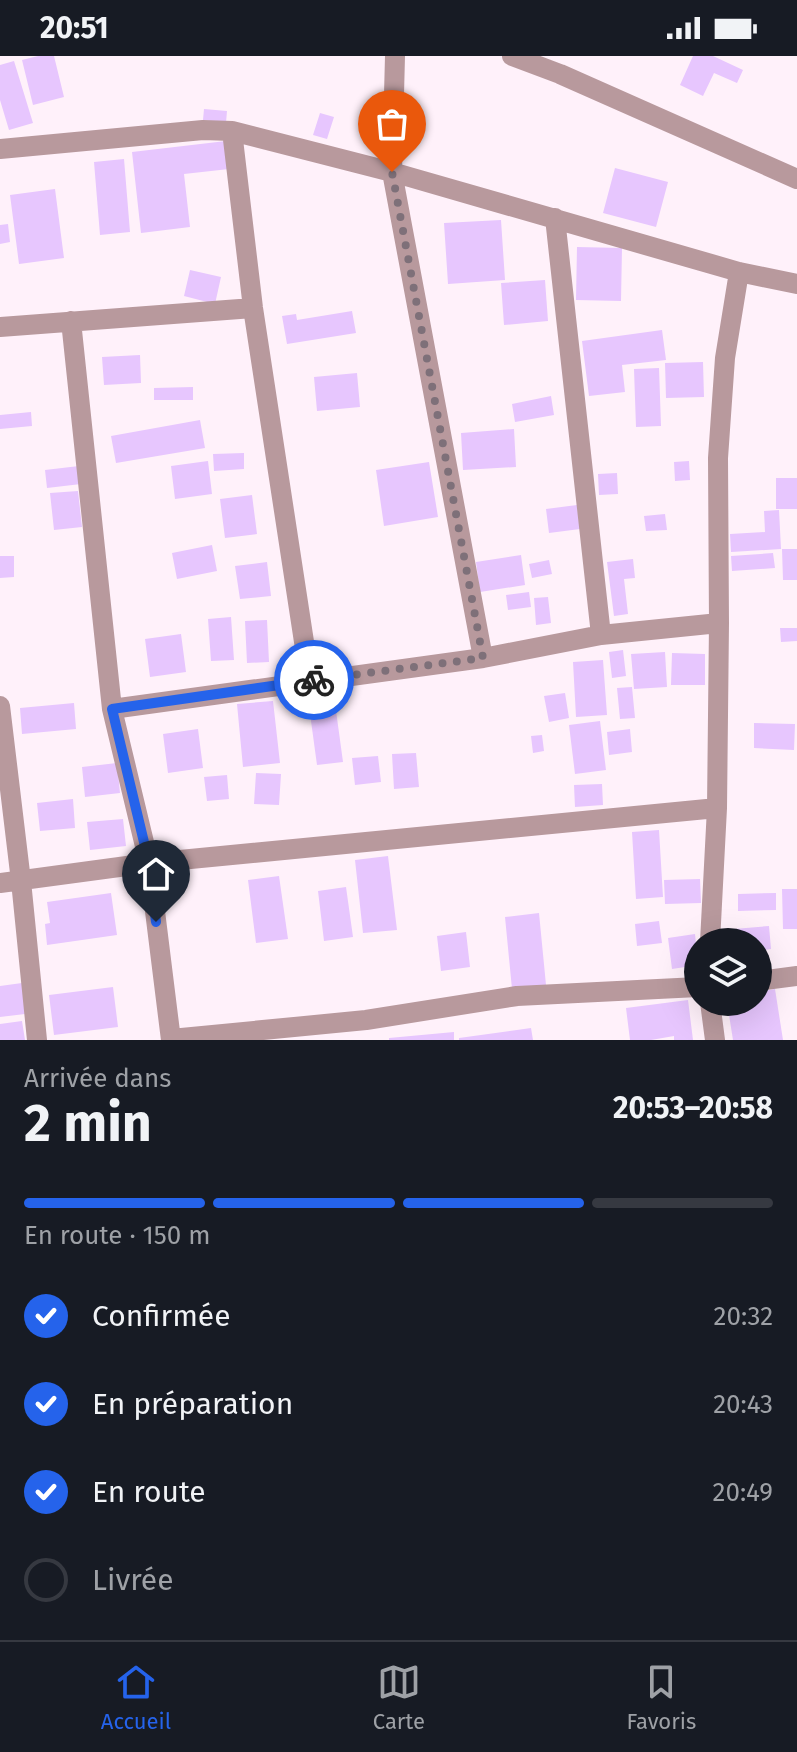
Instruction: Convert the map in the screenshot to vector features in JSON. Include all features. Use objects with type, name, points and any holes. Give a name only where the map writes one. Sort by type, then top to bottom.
[{"type":"street","points":[[395,56],[392,172],[483,658]]},
{"type":"street","points":[[512,56],[560,65],[797,179]]},
{"type":"street","points":[[0,149],[203,130],[232,131],[392,172],[739,272],[797,284]]},
{"type":"street","points":[[232,131],[253,308],[310,681]]},
{"type":"street","points":[[555,218],[601,635]]},
{"type":"street","points":[[711,928],[717,808],[718,458],[725,358],[739,272]]},
{"type":"street","points":[[0,327],[253,308]]},
{"type":"street","points":[[71,321],[112,709],[149,863],[171,1039],[367,1030],[517,996],[684,988]]},
{"type":"street","points":[[112,709],[483,658],[601,635],[719,623]]},
{"type":"street","points":[[0,706],[37,1040]]},
{"type":"street","points":[[0,883],[149,863],[717,808]]},
{"type":"street","points":[[772,979],[797,976]]},
{"type":"street","points":[[712,1016],[715,1040]]},
{"type":"building","points":[[54,56],[64,97],[33,105],[22,60]]},
{"type":"building","points":[[693,56],[713,56],[743,70],[737,83],[714,73],[703,96],[680,85]]},
{"type":"building","points":[[14,61],[33,123],[9,130],[0,100],[0,65]]},
{"type":"building","points":[[204,109],[227,111],[226,123],[203,120]]},
{"type":"building","points":[[320,113],[334,117],[327,139],[313,135]]},
{"type":"building","points":[[226,141],[229,169],[184,174],[190,227],[141,233],[132,152]]},
{"type":"building","points":[[124,159],[130,232],[100,235],[94,162]]},
{"type":"building","points":[[615,168],[668,182],[656,227],[603,213]]},
{"type":"building","points":[[55,189],[64,258],[19,264],[10,195]]},
{"type":"building","points":[[501,220],[505,280],[448,284],[444,223]]},
{"type":"building","points":[[8,224],[10,242],[0,244],[0,225]]},
{"type":"building","points":[[577,247],[622,248],[621,301],[576,300]]},
{"type":"building","points":[[190,270],[221,277],[215,304],[184,296]]},
{"type":"building","points":[[545,280],[548,321],[504,325],[501,283]]},
{"type":"building","points":[[352,311],[356,333],[287,344],[282,316],[296,314],[297,320]]},
{"type":"building","points":[[662,330],[666,360],[622,365],[625,392],[589,396],[582,341]]},
{"type":"building","points":[[140,355],[141,383],[104,385],[102,357]]},
{"type":"building","points":[[703,362],[704,397],[666,398],[665,363]]},
{"type":"building","points":[[659,368],[661,426],[636,427],[634,369]]},
{"type":"building","points":[[357,373],[360,407],[317,411],[314,377]]},
{"type":"building","points":[[193,387],[193,400],[154,400],[154,388]]},
{"type":"building","points":[[551,396],[554,415],[515,422],[512,404]]},
{"type":"building","points":[[31,412],[32,426],[0,429],[0,415]]},
{"type":"building","points":[[200,420],[205,448],[116,463],[111,436]]},
{"type":"building","points":[[514,429],[516,467],[463,470],[461,433]]},
{"type":"building","points":[[244,453],[244,469],[214,471],[213,454]]},
{"type":"building","points":[[208,461],[212,494],[175,499],[171,466]]},
{"type":"building","points":[[689,461],[690,480],[675,481],[674,462]]},
{"type":"building","points":[[429,462],[438,517],[384,526],[376,470]]},
{"type":"building","points":[[79,466],[81,484],[47,488],[45,470]]},
{"type":"building","points":[[617,473],[618,494],[599,495],[598,474]]},
{"type":"building","points":[[776,478],[797,478],[797,509],[776,509]]},
{"type":"building","points":[[78,491],[82,527],[54,530],[50,493]]},
{"type":"building","points":[[252,495],[257,534],[225,538],[220,499]]},
{"type":"building","points":[[577,505],[580,529],[549,533],[546,509]]},
{"type":"building","points":[[779,510],[781,549],[731,552],[730,534],[765,532],[764,511]]},
{"type":"building","points":[[665,514],[667,530],[646,531],[644,516]]},
{"type":"building","points":[[212,545],[217,571],[177,579],[172,553]]},
{"type":"building","points":[[782,549],[797,549],[797,580],[783,580]]},
{"type":"building","points":[[773,553],[775,568],[732,571],[731,556]]},
{"type":"building","points":[[521,555],[525,585],[480,592],[476,562]]},
{"type":"building","points":[[0,556],[14,556],[14,577],[0,578]]},
{"type":"building","points":[[633,559],[635,578],[624,579],[628,614],[614,616],[607,562]]},
{"type":"building","points":[[549,560],[552,574],[532,578],[529,564]]},
{"type":"building","points":[[267,562],[271,596],[240,599],[235,566]]},
{"type":"building","points":[[529,592],[531,607],[508,610],[506,595]]},
{"type":"building","points":[[548,597],[551,623],[536,625],[534,598]]},
{"type":"building","points":[[231,617],[234,660],[211,661],[208,619]]},
{"type":"building","points":[[267,620],[269,662],[247,663],[245,621]]},
{"type":"building","points":[[780,628],[797,628],[797,641],[781,642]]},
{"type":"building","points":[[181,634],[186,672],[150,677],[145,639]]},
{"type":"building","points":[[623,650],[626,676],[612,678],[609,652]]},
{"type":"building","points":[[665,652],[667,687],[634,689],[631,654]]},
{"type":"building","points":[[672,653],[705,654],[705,685],[671,685]]},
{"type":"building","points":[[603,660],[607,715],[576,717],[573,662]]},
{"type":"building","points":[[632,687],[635,718],[620,719],[617,688]]},
{"type":"building","points":[[565,693],[569,718],[549,722],[544,696]]},
{"type":"building","points":[[334,696],[343,762],[317,765],[308,699]]},
{"type":"building","points":[[273,701],[280,763],[243,767],[237,704]]},
{"type":"building","points":[[74,703],[76,729],[22,734],[20,708]]},
{"type":"building","points":[[600,721],[606,770],[575,774],[569,725]]},
{"type":"building","points":[[754,723],[795,724],[794,750],[754,748]]},
{"type":"building","points":[[198,729],[203,768],[168,773],[163,734]]},
{"type":"building","points":[[630,729],[632,752],[609,755],[607,732]]},
{"type":"building","points":[[542,735],[544,751],[533,753],[531,736]]},
{"type":"building","points":[[416,753],[419,787],[394,789],[392,754]]},
{"type":"building","points":[[378,756],[381,782],[355,785],[352,758]]},
{"type":"building","points":[[117,763],[120,793],[85,797],[82,767]]},
{"type":"building","points":[[256,773],[281,774],[279,805],[254,804]]},
{"type":"building","points":[[227,775],[229,799],[207,801],[204,777]]},
{"type":"building","points":[[602,784],[603,805],[575,807],[574,785]]},
{"type":"building","points":[[73,799],[75,828],[40,831],[37,803]]},
{"type":"building","points":[[123,819],[126,846],[90,850],[87,822]]},
{"type":"building","points":[[659,830],[663,897],[636,899],[632,832]]},
{"type":"building","points":[[388,856],[397,930],[363,933],[355,860]]},
{"type":"building","points":[[279,876],[288,939],[256,943],[248,880]]},
{"type":"building","points":[[700,879],[701,903],[665,904],[664,880]]},
{"type":"building","points":[[346,887],[353,937],[324,941],[318,891]]},
{"type":"building","points":[[782,889],[797,889],[797,929],[783,929]]},
{"type":"building","points":[[111,893],[117,935],[47,945],[45,924],[50,923],[47,902]]},
{"type":"building","points":[[776,893],[776,910],[738,911],[738,894]]},
{"type":"building","points":[[539,913],[546,985],[512,989],[505,917]]},
{"type":"building","points":[[659,921],[662,943],[637,946],[635,924]]},
{"type":"building","points":[[466,932],[470,967],[441,971],[437,936]]},
{"type":"building","points":[[684,936],[684,967],[672,969],[668,938]]},
{"type":"building","points":[[22,983],[25,1014],[0,1017],[0,986]]},
{"type":"building","points":[[113,987],[118,1027],[54,1035],[49,995]]},
{"type":"building","points":[[775,989],[783,1040],[733,1040],[729,1016],[772,1016],[772,990]]},
{"type":"building","points":[[684,1001],[684,1016],[690,1016],[693,1040],[674,1040],[674,1036],[630,1040],[626,1008]]},
{"type":"building","points":[[22,1021],[25,1040],[0,1040],[0,1024]]},
{"type":"building","points":[[531,1028],[533,1040],[459,1040],[459,1038]]},
{"type":"building","points":[[454,1032],[454,1040],[389,1040],[389,1038]]},
{"type":"way so far","points":[[314,680],[483,658],[392,172]]},
{"type":"route","points":[[156,922],[149,863],[112,709],[314,680]]}]
